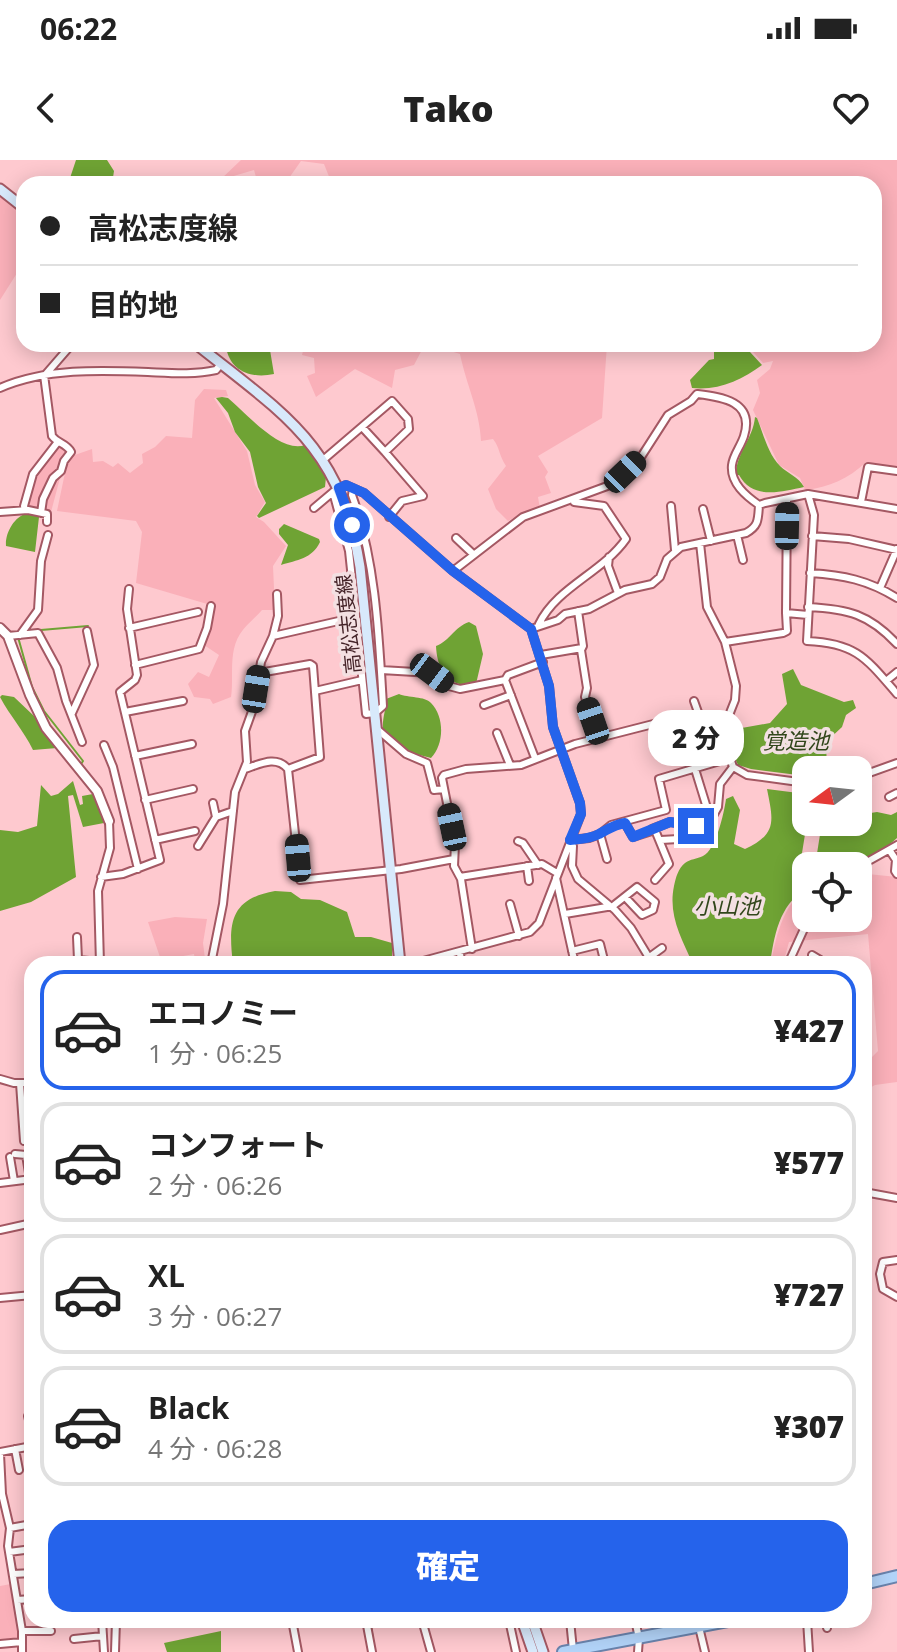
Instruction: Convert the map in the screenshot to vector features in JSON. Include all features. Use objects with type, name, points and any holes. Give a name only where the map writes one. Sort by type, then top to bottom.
[{"type":"main road","points":[[0,189],[16,202]]},
{"type":"main road","name":"高松志度線","points":[[206,352],[293,423],[323,460],[348,511],[357,546],[399,956]]},
{"type":"main road","points":[[872,1582],[897,1576]]},
{"type":"main road","points":[[525,1628],[533,1652]]},
{"type":"main road","points":[[535,1628],[543,1652]]},
{"type":"main road","points":[[568,1651],[597,1649],[683,1628]]},
{"type":"street","points":[[41,513],[43,499],[53,478],[61,471],[71,452],[52,436],[45,375],[65,352]]},
{"type":"street","points":[[0,388],[45,375],[108,371],[193,373],[216,370],[221,364]]},
{"type":"street","points":[[453,571],[523,517],[610,485],[641,457],[668,415],[697,394],[727,398],[736,403],[744,415],[745,431],[732,470],[741,491],[759,505],[808,494],[897,509]]},
{"type":"street","points":[[323,460],[392,401],[408,419],[409,429],[385,452]]},
{"type":"street","points":[[362,427],[423,496],[402,501],[389,517]]},
{"type":"street","points":[[25,510],[33,474],[57,443]]},
{"type":"street","points":[[861,502],[868,467],[897,471]]},
{"type":"street","points":[[314,508],[346,485],[364,493],[453,571],[531,629],[542,658],[549,686],[553,727],[580,803],[581,814],[539,923],[530,932],[519,936],[444,956]]},
{"type":"street","points":[[336,490],[349,551],[366,714],[375,713],[383,706],[381,670],[366,540],[352,495],[353,488]]},
{"type":"street","points":[[808,494],[814,515],[807,641],[833,642],[846,647],[867,661],[897,694]]},
{"type":"street","points":[[725,642],[787,631],[787,499]]},
{"type":"street","points":[[539,624],[547,608],[626,539],[604,506],[570,501]]},
{"type":"street","points":[[531,629],[589,609],[618,593],[657,581],[675,550],[746,533],[758,524],[759,505]]},
{"type":"street","points":[[671,506],[675,550]]},
{"type":"street","points":[[703,509],[711,541]]},
{"type":"street","points":[[0,512],[25,510],[47,514],[47,522]]},
{"type":"street","points":[[20,635],[38,610],[41,561],[48,535]]},
{"type":"street","points":[[737,535],[743,560]]},
{"type":"street","points":[[812,536],[849,539],[897,550],[880,588]]},
{"type":"street","points":[[456,538],[473,554]]},
{"type":"street","points":[[700,543],[707,607],[725,642],[736,686],[735,700],[723,726],[723,740],[733,767],[747,775],[792,781]]},
{"type":"street","points":[[609,557],[608,566],[618,593]]},
{"type":"street","points":[[810,573],[842,575],[880,588],[897,598]]},
{"type":"street","points":[[101,877],[123,874],[160,860],[120,692],[135,680],[127,609],[129,589]]},
{"type":"street","points":[[213,956],[223,904],[235,792],[247,762],[245,731],[254,706],[261,662],[278,616],[277,594]]},
{"type":"street","points":[[135,665],[199,649],[211,606]]},
{"type":"street","points":[[786,613],[835,609],[868,618],[897,644]]},
{"type":"street","points":[[578,611],[587,688],[585,697],[599,738]]},
{"type":"street","points":[[129,628],[198,612]]},
{"type":"street","points":[[273,636],[356,617]]},
{"type":"street","points":[[0,628],[8,636],[46,728],[97,791],[109,821],[110,848],[98,901],[100,956]]},
{"type":"street","points":[[72,713],[94,665],[87,631]]},
{"type":"street","points":[[8,636],[38,633],[57,668],[82,742]]},
{"type":"street","points":[[381,670],[432,673],[449,686],[460,689],[494,684],[542,658],[582,648]]},
{"type":"street","points":[[259,673],[313,666],[320,757],[288,769]]},
{"type":"street","points":[[886,681],[897,672]]},
{"type":"street","points":[[315,691],[362,680]]},
{"type":"street","points":[[505,680],[535,758]]},
{"type":"street","points":[[484,705],[511,695]]},
{"type":"street","points":[[125,712],[183,701]]},
{"type":"street","points":[[694,701],[699,715]]},
{"type":"street","points":[[472,949],[442,778],[448,773],[521,765],[599,738],[699,715],[723,726]]},
{"type":"street","points":[[376,728],[406,754],[427,763],[434,790],[444,789]]},
{"type":"street","points":[[497,733],[510,765]]},
{"type":"street","points":[[135,756],[192,744]]},
{"type":"street","points":[[104,745],[113,767],[138,869]]},
{"type":"street","points":[[570,841],[600,834],[611,825],[666,810],[659,779],[730,758]]},
{"type":"street","points":[[245,769],[276,761],[288,769]]},
{"type":"street","points":[[872,772],[897,763]]},
{"type":"street","points":[[625,823],[633,837],[670,822],[700,826],[711,821],[718,807],[720,784],[733,767]]},
{"type":"street","points":[[288,769],[300,880],[454,859]]},
{"type":"street","points":[[695,769],[711,821]]},
{"type":"street","points":[[145,800],[193,789]]},
{"type":"street","points":[[889,797],[897,793]]},
{"type":"street","points":[[213,803],[216,817]]},
{"type":"street","points":[[198,846],[216,817],[225,811],[233,811]]},
{"type":"street","points":[[652,829],[661,840],[669,864],[655,880]]},
{"type":"street","points":[[155,840],[195,831]]},
{"type":"street","points":[[600,834],[607,859]]},
{"type":"street","points":[[661,840],[696,838]]},
{"type":"street","points":[[518,841],[523,843],[538,865]]},
{"type":"street","points":[[570,841],[573,846],[573,872],[578,879],[631,928],[648,956],[662,948]]},
{"type":"street","points":[[872,860],[897,845]]},
{"type":"street","points":[[890,851],[896,860],[897,874]]},
{"type":"street","points":[[460,877],[542,864],[556,875],[573,956]]},
{"type":"street","points":[[527,866],[529,881]]},
{"type":"street","points":[[565,914],[610,907],[637,887],[655,902],[653,910],[642,915],[625,897]]},
{"type":"street","points":[[510,904],[519,936]]},
{"type":"street","points":[[792,956],[803,932]]},
{"type":"street","points":[[77,937],[78,956]]},
{"type":"street","points":[[572,951],[600,944],[605,956]]},
{"type":"street","points":[[460,952],[460,956]]},
{"type":"street","points":[[0,1079],[24,1083]]},
{"type":"street","points":[[20,1083],[24,1141]]},
{"type":"street","points":[[14,1181],[13,1155],[24,1155]]},
{"type":"street","points":[[0,1183],[24,1180]]},
{"type":"street","points":[[872,1193],[897,1198]]},
{"type":"street","points":[[0,1230],[24,1225]]},
{"type":"street","points":[[897,1260],[883,1262],[880,1274],[883,1289],[897,1297]]},
{"type":"street","points":[[14,1287],[15,1297]]},
{"type":"street","points":[[0,1298],[24,1296]]},
{"type":"street","points":[[22,1652],[22,1631],[9,1549],[9,1525],[1,1495],[0,1453],[24,1447]]},
{"type":"street","points":[[15,1449],[19,1470]]},
{"type":"street","points":[[0,1525],[24,1524]]},
{"type":"street","points":[[0,1547],[24,1549]]},
{"type":"street","points":[[13,1574],[24,1573]]},
{"type":"street","points":[[17,1600],[24,1600]]},
{"type":"street","points":[[102,1628],[104,1652]]},
{"type":"street","points":[[115,1652],[116,1628]]},
{"type":"street","points":[[294,1628],[298,1652]]},
{"type":"street","points":[[368,1628],[372,1652]]},
{"type":"street","points":[[424,1628],[431,1652]]},
{"type":"street","points":[[511,1628],[516,1652]]},
{"type":"street","points":[[568,1651],[569,1628]]},
{"type":"street","points":[[637,1628],[638,1652]]},
{"type":"street","points":[[701,1628],[705,1652]]},
{"type":"street","points":[[808,1628],[809,1652]]},
{"type":"street","points":[[22,1631],[51,1631]]},
{"type":"street","points":[[74,1639],[103,1636]]},
{"type":"street","points":[[0,1644],[22,1642]]},
{"type":"shaded area","points":[[241,160],[897,160],[897,467],[866,462],[838,481],[805,490],[800,478],[779,465],[753,410],[760,393],[757,380],[770,369],[773,361],[763,363],[753,352],[882,352],[882,176],[329,176],[324,164],[301,161],[290,176],[256,176],[254,170],[224,176]]},
{"type":"shaded area","points":[[0,197],[16,210],[16,275],[0,300]]},
{"type":"shaded area","points":[[303,352],[421,352],[414,365],[395,370],[392,388],[355,369],[316,397],[307,376],[315,373],[314,358],[302,355]]},
{"type":"shaded area","points":[[454,352],[606,352],[602,418],[538,456],[548,472],[545,477],[551,493],[538,497],[540,509],[508,521],[496,509],[488,489],[506,466],[493,439],[481,441],[460,354]]},
{"type":"shaded area","points":[[204,389],[226,390],[228,396],[214,398],[247,451],[255,485],[265,502],[256,517],[286,546],[273,566],[275,610],[262,610],[240,634],[233,657],[231,697],[213,704],[210,699],[194,697],[188,684],[198,672],[209,677],[219,655],[204,645],[214,606],[136,583],[142,532],[136,521],[57,511],[66,468],[60,478],[51,512],[25,505],[33,476],[57,445],[68,453],[69,462],[72,456],[92,449],[93,462],[103,461],[113,467],[118,463],[130,473],[143,463],[142,454],[166,436],[192,438],[195,400]]},
{"type":"shaded area","points":[[872,874],[897,877],[897,1082],[872,1087],[872,1057],[878,1051],[868,934],[789,942],[785,956],[773,956],[778,933],[791,904],[792,932],[872,932]]},
{"type":"shaded area","points":[[175,917],[207,919],[203,943],[205,956],[160,956],[148,922]]},
{"type":"shaded area","points":[[11,1584],[19,1639],[0,1641],[0,1586]]},
{"type":"water","points":[[76,160],[107,160],[114,171],[113,176],[71,176]]},
{"type":"water","points":[[227,352],[270,352],[274,374],[250,374],[237,367]]},
{"type":"water","points":[[714,352],[750,352],[762,365],[729,383],[711,388],[692,388],[690,380],[709,360],[714,359]]},
{"type":"water","points":[[216,398],[228,398],[285,444],[305,445],[326,477],[325,487],[259,518],[257,516],[266,503],[258,487],[250,452]]},
{"type":"water","points":[[755,417],[776,461],[804,487],[777,492],[759,491],[736,475]]},
{"type":"water","points":[[27,513],[39,517],[35,552],[6,546],[11,526]]},
{"type":"water","points":[[284,524],[320,542],[308,555],[281,565],[288,545],[279,534]]},
{"type":"water","points":[[469,622],[476,626],[483,654],[476,684],[462,685],[442,670],[436,646]]},
{"type":"water","name":"覚造池","points":[[793,669],[801,685],[844,702],[853,700],[856,708],[846,715],[842,727],[826,742],[826,756],[792,756],[792,774],[738,765],[725,731],[770,723],[787,704],[782,674]]},
{"type":"water","points":[[399,694],[425,699],[436,709],[441,731],[431,758],[412,753],[383,730],[386,699]]},
{"type":"water","points":[[0,697],[14,697],[34,716],[57,748],[33,750]]},
{"type":"water","points":[[73,781],[80,805],[83,804],[82,796],[93,794],[104,823],[83,827],[73,795],[68,796],[76,877],[31,902],[0,911],[0,830],[18,832],[37,826],[41,785],[51,796]]},
{"type":"water","name":"小山池","points":[[767,789],[792,792],[792,836],[805,836],[802,852],[792,852],[792,901],[776,933],[772,956],[689,956],[674,917],[674,886],[678,873],[685,863],[703,856],[712,847],[726,799],[733,796],[740,810],[734,844],[745,849],[763,838],[771,825]]},
{"type":"water","points":[[897,812],[897,838],[877,854],[872,857],[872,852],[817,852],[820,836],[872,836],[872,813],[891,815]]},
{"type":"water","points":[[275,891],[291,892],[301,899],[320,900],[347,912],[355,937],[371,937],[392,943],[392,956],[232,956],[231,936],[235,915],[249,900]]},
{"type":"water","points":[[221,1631],[221,1652],[167,1652],[164,1643]]},
{"type":"waterway","points":[[29,631],[88,626]]},
{"type":"waterway","points":[[18,637],[32,687],[44,711],[83,761],[81,764]]},
{"type":"waterway","points":[[371,1628],[375,1652]]},
{"type":"route","points":[[352,525],[339,488],[346,485],[364,493],[453,571],[531,629],[549,686],[553,727],[580,803],[581,814],[570,840],[589,838],[611,825],[625,823],[633,837],[670,822],[696,826]]}]
